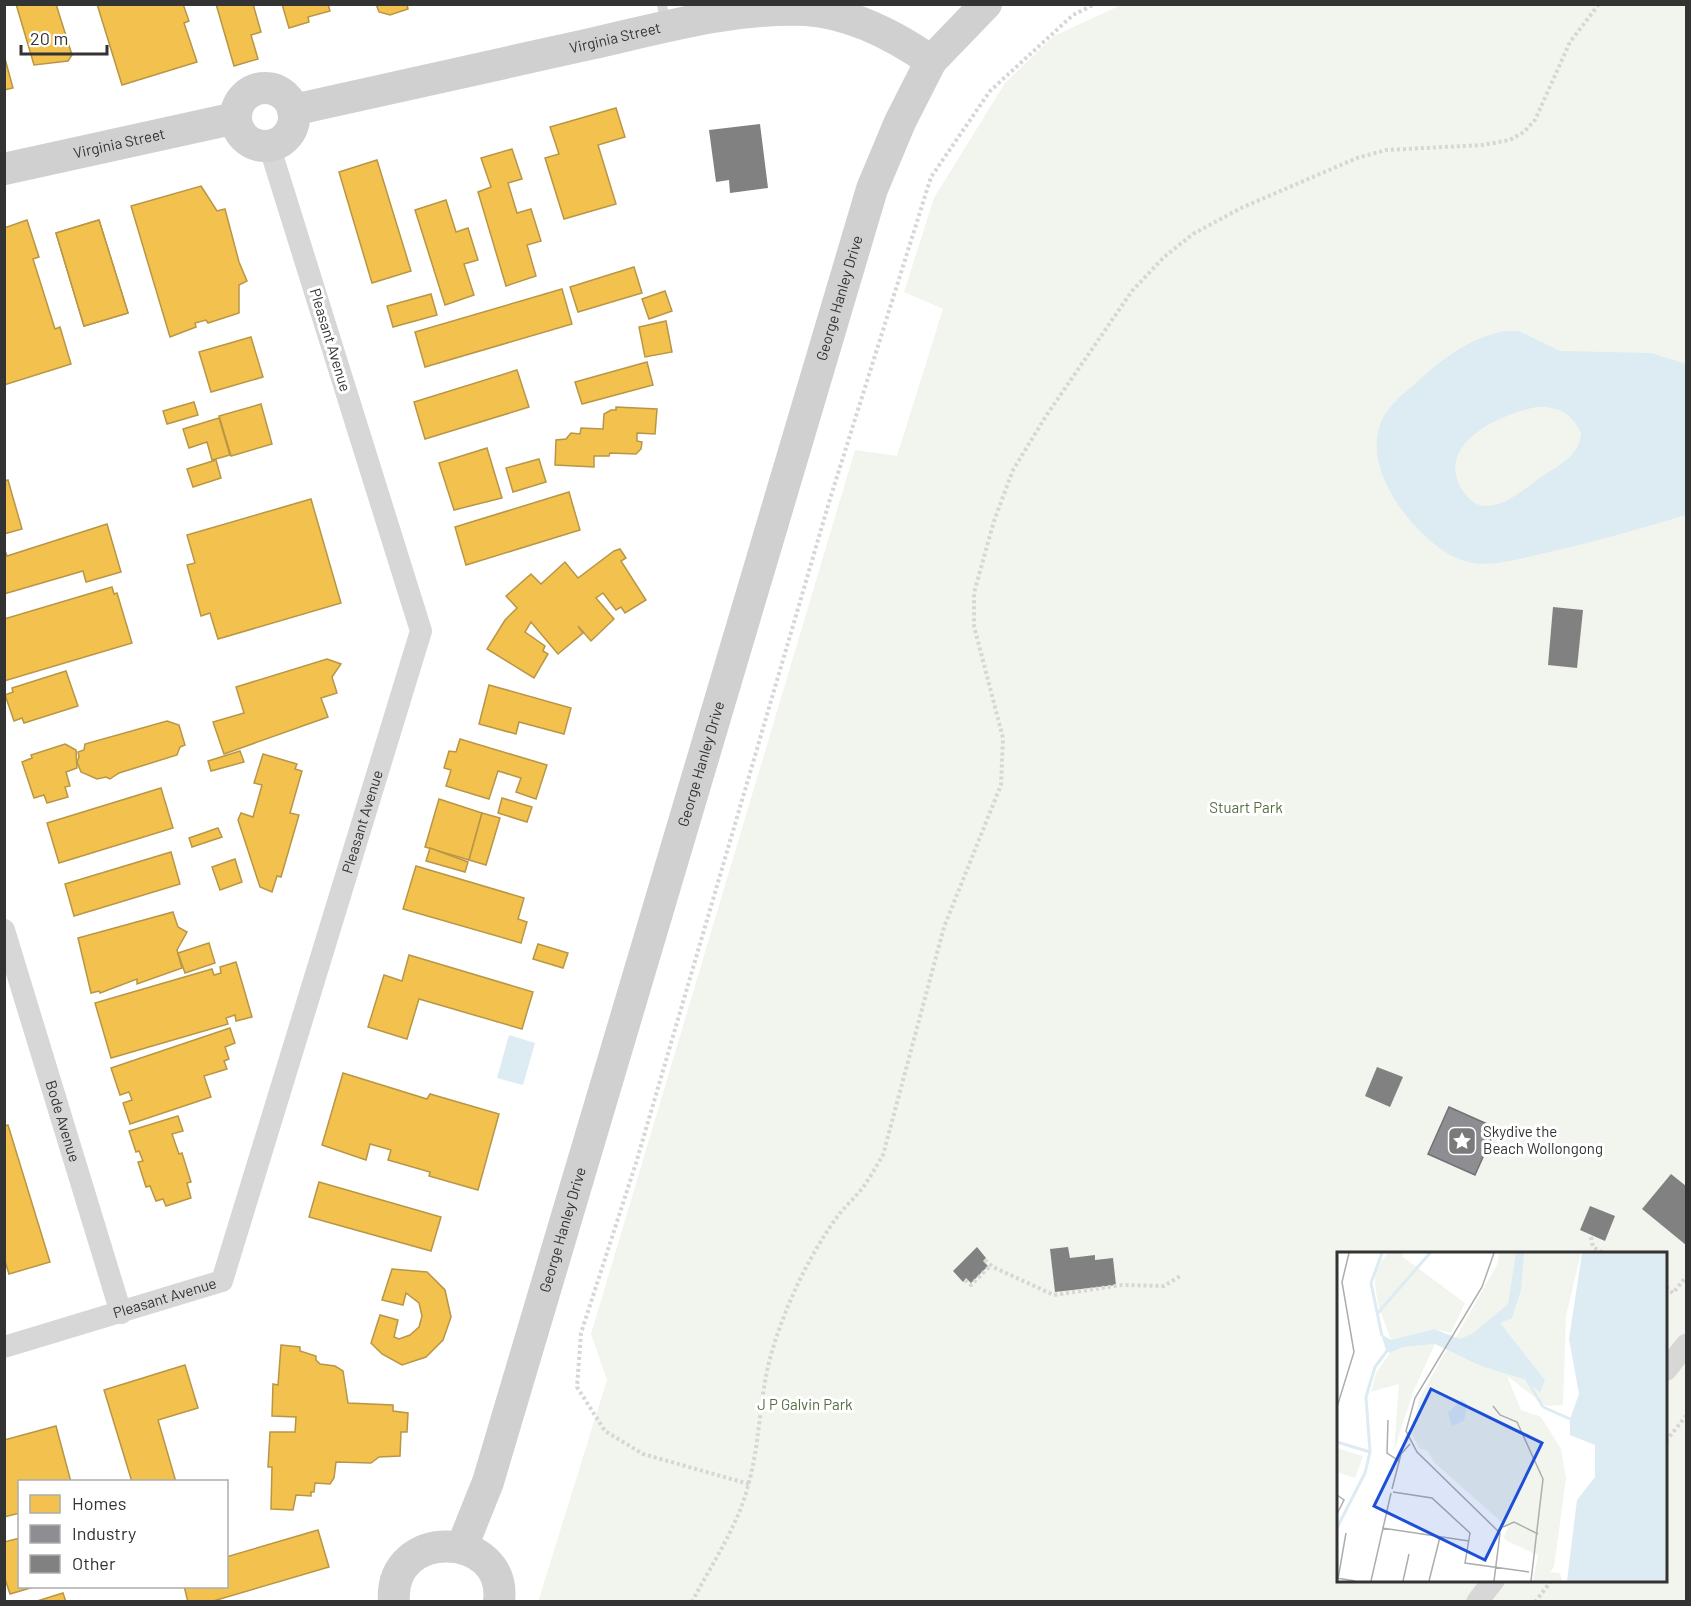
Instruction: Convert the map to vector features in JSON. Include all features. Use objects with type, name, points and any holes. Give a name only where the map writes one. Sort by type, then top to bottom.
[{"type":"main road","name":"George Hanley Drive","points":[[462,1547],[491,1471],[872,189],[900,122],[931,61],[986,4]]},
{"type":"main road","name":"Virginia Street","points":[[292,110],[664,16],[808,10],[859,22],[896,36],[931,61]]},
{"type":"main road","points":[[260,88],[279,91],[286,97],[292,110],[293,124],[289,133],[282,140],[269,145],[255,144],[240,132],[237,118],[239,104],[244,97],[260,88]]},
{"type":"main road","name":"Virginia Street","points":[[4,169],[237,118]]},
{"type":"main road","points":[[394,1602],[396,1582],[403,1567],[415,1556],[429,1548],[446,1545],[462,1547],[477,1554],[489,1566],[497,1580],[500,1602]]},
{"type":"street","name":"Pleasant Avenue","points":[[4,1347],[222,1281],[421,631],[269,145]]},
{"type":"street","name":"Bode Avenue","points":[[7,945],[121,1312]]},
{"type":"street","points":[[1667,1368],[1686,1345]]},
{"type":"street","points":[[1477,1602],[1493,1582]]},
{"type":"path","points":[[749,1484],[643,1454],[604,1431],[577,1387],[581,1333],[636,1163],[830,499],[931,177],[990,91],[1073,15],[1095,4]]},
{"type":"path","points":[[692,1602],[738,1516],[749,1484],[757,1446],[762,1394],[773,1348],[813,1254],[838,1215],[864,1187],[883,1155],[944,927],[1001,785],[1003,738],[974,626],[974,593],[994,521],[1013,470],[1046,416],[1132,291],[1164,257],[1216,220],[1357,158],[1386,150],[1483,145],[1517,136],[1535,120],[1570,42],[1599,4]]},
{"type":"path","points":[[1591,1237],[1593,1246],[1602,1252]]},
{"type":"path","points":[[985,1260],[990,1266],[1054,1295],[1122,1285],[1164,1286],[1182,1275]]},
{"type":"path","points":[[965,1280],[970,1286],[990,1266]]},
{"type":"path","points":[[1667,1288],[1673,1293],[1686,1277]]},
{"type":"path","points":[[1667,1439],[1686,1416]]},
{"type":"path","points":[[1535,1602],[1551,1582]]},
{"type":"green space","name":"Stuart Park","points":[[1121,5],[1686,5],[1686,1601],[538,1602],[607,1380],[591,1334],[855,450],[897,456],[943,309],[904,292],[934,198],[1005,83],[1054,36]]},
{"type":"shaded area","points":[[1519,331],[1560,351],[1651,353],[1686,364],[1686,515],[1581,544],[1491,563],[1473,563],[1456,558],[1426,537],[1404,513],[1388,487],[1378,459],[1379,430],[1384,416],[1393,404],[1435,366],[1463,347],[1494,334]],"holes":[[[1537,407],[1564,412],[1573,420],[1581,433],[1580,441],[1573,453],[1563,463],[1503,502],[1484,506],[1472,501],[1465,494],[1456,477],[1456,461],[1462,447],[1473,435],[1488,425],[1504,417]]]},
{"type":"shaded area","points":[[509,1035],[535,1043],[523,1085],[497,1078]]},
{"type":"building: Homes","points":[[16,4],[56,4],[72,55],[68,61],[34,65]]},
{"type":"building: Homes","points":[[97,4],[183,4],[189,21],[184,23],[197,62],[122,85]]},
{"type":"building: Homes","points":[[216,4],[253,4],[261,32],[251,35],[258,59],[234,66]]},
{"type":"building: Homes","points":[[282,4],[328,4],[330,11],[308,17],[309,22],[289,28]]},
{"type":"building: Homes","points":[[376,4],[407,4],[408,9],[390,15],[379,12]]},
{"type":"building: Homes","points":[[4,55],[13,88],[4,90]]},
{"type":"building: Homes","points":[[616,108],[625,137],[598,145],[616,204],[564,219],[545,158],[559,154],[550,127]]},
{"type":"building: Homes","points":[[512,149],[522,179],[508,183],[517,213],[531,209],[541,241],[527,245],[536,276],[506,286],[478,192],[491,187],[481,158]]},
{"type":"building: Homes","points":[[377,160],[411,271],[372,283],[339,172]]},
{"type":"building: Homes","points":[[201,186],[217,211],[225,209],[239,262],[247,281],[239,285],[239,313],[208,323],[206,320],[195,323],[196,327],[170,337],[131,206]]},
{"type":"building: Homes","points":[[446,200],[456,232],[468,228],[478,260],[464,264],[474,295],[445,305],[415,210]]},
{"type":"building: Homes","points":[[27,220],[39,257],[33,259],[55,329],[60,327],[71,364],[4,385],[4,228]]},
{"type":"building: Homes","points":[[99,220],[128,313],[84,326],[56,233]]},
{"type":"building: Homes","points":[[99,220],[128,313],[84,326],[56,233]]},
{"type":"building: Homes","points":[[634,267],[642,293],[578,312],[570,287]]},
{"type":"building: Homes","points":[[562,289],[572,324],[425,367],[415,332]]},
{"type":"building: Homes","points":[[665,291],[672,311],[649,319],[642,299]]},
{"type":"building: Homes","points":[[431,294],[437,315],[393,327],[387,306]]},
{"type":"building: Homes","points":[[666,321],[672,352],[645,357],[639,327]]},
{"type":"building: Homes","points":[[251,337],[263,377],[211,392],[199,352]]},
{"type":"building: Homes","points":[[647,362],[653,385],[582,404],[575,382]]},
{"type":"building: Homes","points":[[517,370],[529,407],[425,439],[414,402]]},
{"type":"building: Homes","points":[[194,402],[198,415],[167,424],[163,411]]},
{"type":"building: Homes","points":[[261,404],[272,444],[231,456],[219,416]]},
{"type":"building: Homes","points":[[616,407],[657,409],[655,434],[637,433],[637,441],[642,442],[641,449],[636,454],[610,453],[609,456],[594,456],[594,467],[555,465],[556,440],[566,439],[571,433],[580,434],[581,428],[603,429],[604,414],[616,410]]},
{"type":"building: Homes","points":[[219,418],[230,455],[212,460],[207,442],[189,448],[183,429]]},
{"type":"building: Homes","points":[[487,448],[502,498],[454,510],[439,463]]},
{"type":"building: Homes","points":[[539,459],[546,482],[513,492],[506,468]]},
{"type":"building: Homes","points":[[216,460],[221,478],[193,487],[187,469]]},
{"type":"building: Homes","points":[[8,480],[22,529],[4,534],[4,481]]},
{"type":"building: Homes","points":[[569,492],[580,530],[466,565],[455,527]]},
{"type":"building: Homes","points":[[311,499],[341,603],[218,639],[210,613],[201,616],[187,565],[195,563],[187,535]]},
{"type":"building: Homes","points":[[107,524],[121,572],[86,582],[83,571],[4,594],[4,548],[7,556]]},
{"type":"building: Homes","points":[[620,549],[626,558],[621,561],[646,600],[625,613],[621,607],[616,610],[603,593],[596,598],[614,619],[591,641],[578,626],[583,633],[558,654],[531,622],[525,632],[545,646],[543,651],[548,654],[534,678],[487,649],[505,620],[517,608],[506,596],[531,574],[541,584],[565,562],[578,578]]},
{"type":"building: Homes","points":[[112,587],[114,594],[117,593],[132,643],[4,681],[4,619]]},
{"type":"building: Homes","points":[[327,659],[341,664],[332,677],[337,693],[321,698],[328,717],[224,754],[213,722],[244,713],[236,687]]},
{"type":"building: Homes","points":[[66,671],[78,706],[24,723],[22,718],[14,721],[5,695],[13,692],[12,688]]},
{"type":"building: Homes","points":[[489,685],[571,708],[564,734],[519,722],[516,734],[479,724]]},
{"type":"building: Homes","points":[[167,721],[179,725],[185,745],[180,747],[177,755],[119,773],[110,779],[106,777],[97,779],[81,772],[77,762],[78,752],[84,750],[85,744]]},
{"type":"building: Homes","points":[[460,739],[547,765],[536,799],[516,792],[521,778],[498,771],[489,799],[446,786],[451,770],[444,768],[449,751],[456,752]]},
{"type":"building: Homes","points":[[65,744],[76,750],[77,768],[66,772],[70,786],[65,787],[68,797],[47,803],[44,795],[34,798],[22,762],[32,758],[31,755]]},
{"type":"building: Homes","points":[[240,751],[244,762],[211,771],[208,761]]},
{"type":"building: Homes","points":[[263,754],[297,764],[295,769],[302,771],[290,813],[299,815],[281,877],[277,876],[272,892],[260,887],[238,820],[241,813],[253,817],[262,785],[254,783]]},
{"type":"building: Homes","points":[[161,788],[173,828],[59,863],[47,823]]},
{"type":"building: Homes","points":[[502,798],[532,807],[527,822],[498,813]]},
{"type":"building: Homes","points":[[439,799],[482,813],[469,860],[425,847]]},
{"type":"building: Homes","points":[[482,813],[500,818],[486,865],[469,860]]},
{"type":"building: Homes","points":[[218,828],[222,837],[192,847],[189,838]]},
{"type":"building: Homes","points":[[430,848],[468,862],[465,872],[426,861]]},
{"type":"building: Homes","points":[[171,852],[180,884],[74,916],[65,884]]},
{"type":"building: Homes","points":[[235,859],[242,882],[220,890],[212,867]]},
{"type":"building: Homes","points":[[416,866],[524,898],[518,919],[527,922],[521,943],[403,909]]},
{"type":"building: Homes","points":[[173,912],[178,927],[187,932],[177,950],[182,968],[137,984],[137,979],[100,993],[99,991],[91,993],[78,938]]},
{"type":"building: Homes","points":[[209,943],[215,963],[185,973],[178,953]]},
{"type":"building: Homes","points":[[538,944],[568,953],[563,968],[533,959]]},
{"type":"building: Homes","points":[[409,955],[533,992],[522,1029],[419,999],[407,1039],[368,1027],[384,975],[402,981]]},
{"type":"building: Homes","points":[[236,962],[252,1017],[236,1021],[235,1015],[226,1018],[228,1024],[111,1058],[95,1003],[212,969],[214,975],[221,973],[220,967]]},
{"type":"building: Homes","points":[[230,1028],[235,1043],[225,1047],[229,1059],[224,1061],[227,1069],[204,1076],[211,1097],[130,1124],[123,1103],[132,1100],[129,1092],[120,1095],[111,1068]]},
{"type":"building: Homes","points":[[343,1073],[427,1099],[430,1094],[499,1114],[478,1190],[429,1176],[430,1172],[388,1160],[391,1150],[370,1144],[366,1160],[322,1145]]},
{"type":"building: Homes","points":[[178,1116],[183,1131],[172,1134],[179,1154],[182,1153],[191,1182],[187,1183],[191,1198],[166,1206],[163,1199],[156,1201],[150,1186],[146,1187],[138,1162],[143,1161],[139,1151],[136,1152],[129,1131]]},
{"type":"building: Homes","points":[[8,1125],[50,1262],[9,1274],[4,1258],[4,1126]]},
{"type":"building: Homes","points":[[319,1182],[441,1217],[431,1251],[309,1217]]},
{"type":"building: Homes","points":[[392,1269],[427,1272],[445,1290],[451,1317],[443,1340],[426,1357],[402,1365],[382,1354],[371,1343],[380,1315],[398,1320],[394,1337],[399,1339],[410,1335],[419,1327],[422,1316],[419,1303],[406,1293],[403,1305],[382,1300]]},
{"type":"building: Homes","points":[[281,1345],[300,1347],[300,1351],[316,1356],[320,1364],[335,1366],[343,1371],[348,1403],[393,1405],[393,1411],[408,1413],[407,1432],[401,1432],[400,1456],[379,1457],[371,1463],[336,1462],[334,1478],[330,1484],[315,1483],[311,1496],[296,1495],[293,1510],[271,1509],[272,1467],[268,1467],[270,1432],[295,1432],[296,1417],[272,1416],[273,1384],[278,1385]]},
{"type":"building: Homes","points":[[185,1365],[198,1408],[158,1420],[175,1480],[131,1480],[104,1390]]},
{"type":"building: Homes","points":[[56,1426],[70,1480],[18,1480],[18,1514],[4,1517],[4,1440]]},
{"type":"building: Homes","points":[[318,1530],[329,1567],[210,1602],[188,1602],[184,1588],[228,1588],[228,1556]]},
{"type":"building: Homes","points":[[18,1538],[18,1588],[30,1588],[10,1594],[4,1576],[4,1542]]},
{"type":"building: Homes","points":[[63,1593],[66,1602],[34,1602]]},
{"type":"building: Industry","points":[[1449,1107],[1496,1128],[1475,1175],[1428,1154]]},
{"type":"building: Other","points":[[760,124],[768,188],[730,193],[729,180],[716,182],[709,130]]},
{"type":"building: Other","points":[[1553,607],[1583,610],[1577,668],[1548,665]]},
{"type":"building: Other","points":[[1377,1067],[1403,1077],[1390,1107],[1365,1096]]},
{"type":"building: Other","points":[[1671,1174],[1686,1186],[1686,1245],[1642,1209]]},
{"type":"building: Other","points":[[1590,1206],[1615,1216],[1605,1241],[1580,1230]]},
{"type":"building: Other","points":[[977,1247],[986,1258],[983,1261],[988,1266],[971,1283],[966,1278],[963,1282],[953,1271]]},
{"type":"building: Other","points":[[1068,1247],[1070,1258],[1095,1255],[1095,1260],[1113,1258],[1116,1285],[1055,1292],[1050,1249]]},
{"type":"place","name":"Skydive the Beach Wollongong","points":[[1462,1141]]},
{"type":"park label","name":"J P Galvin Park","points":[[805,1405]]}]
